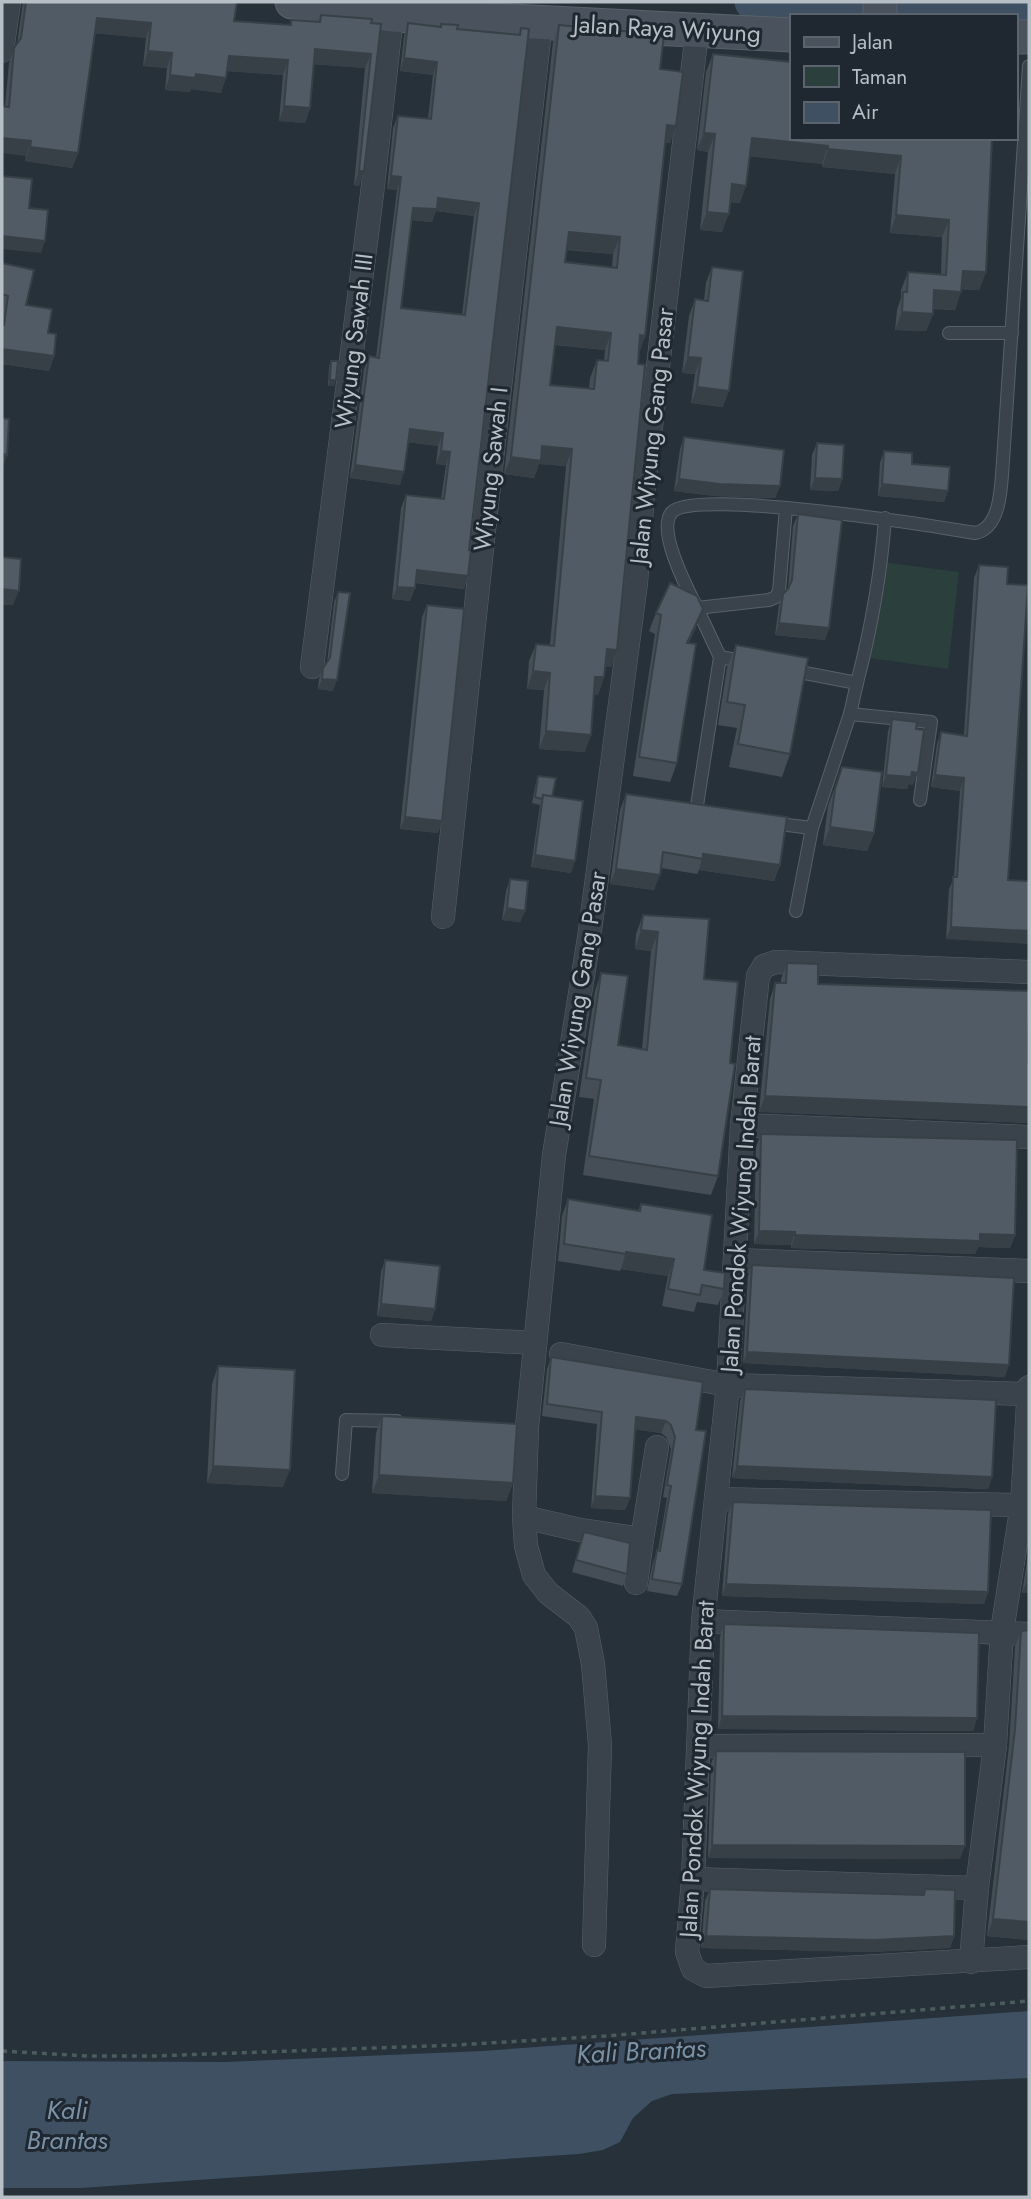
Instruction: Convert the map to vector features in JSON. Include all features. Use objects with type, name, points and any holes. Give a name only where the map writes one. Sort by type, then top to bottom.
[{"type":"main road","name":"Jalan Raya Wiyung","points":[[292,2],[393,15],[790,35]]},
{"type":"street","points":[[2,51],[9,2]]},
{"type":"street","name":"Wiyung Sawah III","points":[[312,667],[393,15]]},
{"type":"street","name":"Wiyung Sawah I","points":[[443,917],[541,22]]},
{"type":"street","name":"Jalan Wiyung Gang Pasar","points":[[594,1945],[600,1745],[593,1664],[586,1628],[579,1617],[548,1593],[534,1575],[526,1546],[520,1427],[535,1343],[554,1154],[591,924],[636,583],[697,32]]},
{"type":"street","name":"Jalan Pondok Wiyung Indah Barat","points":[[1029,972],[776,962],[764,966],[758,976],[742,1125],[728,1385],[703,1621],[693,1879],[687,1952],[693,1969],[706,1976],[1029,1957]]},
{"type":"street","points":[[742,1125],[1029,1136]]},
{"type":"street","points":[[734,1260],[1029,1271]]},
{"type":"street","points":[[382,1335],[535,1343]]},
{"type":"street","points":[[561,1353],[728,1385],[1029,1394]]},
{"type":"street","points":[[971,1962],[977,1888],[995,1745],[1002,1632],[1022,1505],[1029,1388]]},
{"type":"street","points":[[636,1583],[657,1447]]},
{"type":"street","points":[[716,1499],[1022,1505]]},
{"type":"street","points":[[524,1517],[580,1530],[642,1539]]},
{"type":"street","points":[[703,1621],[1029,1634]]},
{"type":"street","points":[[699,1746],[995,1745]]},
{"type":"street","points":[[693,1879],[977,1888]]},
{"type":"lane","points":[[682,810],[702,813],[720,657],[681,578],[667,524],[671,513],[694,506],[786,508],[885,518],[975,533],[988,528],[994,519],[1003,461],[1029,66]]},
{"type":"lane","points":[[949,333],[1012,333]]},
{"type":"lane","points":[[697,608],[776,597],[779,591],[786,508]]},
{"type":"lane","points":[[796,911],[812,828],[850,713],[868,639],[882,556],[885,518]]},
{"type":"lane","points":[[641,521],[667,524]]},
{"type":"lane","points":[[720,657],[761,665]]},
{"type":"lane","points":[[775,667],[857,683]]},
{"type":"lane","points":[[850,713],[931,722],[920,800]]},
{"type":"lane","points":[[761,821],[812,828]]},
{"type":"lane","points":[[342,1474],[346,1420],[405,1422]]},
{"type":"path","points":[[2,2051],[141,2056],[456,2045],[606,2036],[1029,2001]]},
{"type":"green space","points":[[882,562],[959,572],[948,669],[869,658]]},
{"type":"water","name":"Kali Brantas","points":[[1029,2011],[1029,2078],[672,2094],[652,2101],[633,2118],[620,2142],[603,2150],[579,2154],[81,2188],[2,2188],[2,2061],[225,2062],[482,2051]]},
{"type":"building","points":[[26,2],[237,2],[234,21],[291,25],[291,20],[320,22],[321,15],[372,19],[371,23],[381,24],[364,171],[359,171],[371,54],[315,49],[310,108],[284,106],[288,60],[229,56],[226,78],[196,74],[195,78],[170,75],[172,53],[148,51],[151,23],[97,18],[78,153],[30,147],[31,141],[2,138],[2,106],[9,107],[14,48],[21,38]]},
{"type":"building","points":[[408,23],[441,27],[441,24],[458,25],[457,29],[520,35],[521,28],[529,29],[468,576],[417,570],[415,588],[397,587],[406,495],[444,499],[450,452],[441,451],[443,433],[410,429],[404,472],[355,465],[369,356],[379,358],[401,177],[391,176],[398,116],[431,119],[437,62],[404,58]],"holes":[[[438,198],[479,203],[465,315],[401,308],[413,208],[437,209]]]},
{"type":"building","points":[[559,25],[664,35],[660,69],[683,72],[676,126],[667,125],[645,336],[640,335],[638,364],[645,365],[617,650],[607,649],[604,677],[595,677],[591,735],[546,731],[550,673],[533,671],[536,644],[554,646],[572,449],[542,446],[541,461],[511,457]],"holes":[[[569,232],[620,237],[617,268],[565,262]],[[557,327],[611,333],[608,361],[597,360],[594,389],[550,385]]]},
{"type":"building","points":[[713,54],[790,62],[790,140],[992,140],[986,272],[963,271],[961,292],[934,290],[933,314],[902,312],[908,272],[946,275],[949,220],[896,215],[901,156],[752,138],[746,186],[732,184],[729,214],[707,212],[715,134],[704,133]]},
{"type":"building","points":[[2,176],[32,179],[29,208],[48,210],[45,241],[2,236]]},
{"type":"building","points":[[2,263],[34,270],[26,305],[52,309],[48,333],[56,334],[54,356],[2,349],[2,325],[8,296],[2,294]]},
{"type":"building","points":[[712,267],[743,271],[729,391],[697,387],[701,358],[688,357],[695,299],[708,301]]},
{"type":"building","points":[[331,361],[338,361],[336,380],[330,380]]},
{"type":"building","points":[[2,418],[9,419],[7,455],[2,454]]},
{"type":"building","points":[[684,437],[784,450],[780,486],[719,484],[679,479]]},
{"type":"building","points":[[817,443],[844,445],[842,479],[815,478]]},
{"type":"building","points":[[884,451],[912,453],[912,464],[950,467],[948,491],[882,484]]},
{"type":"building","points":[[798,514],[842,520],[829,628],[779,623],[783,594],[792,580]]},
{"type":"building","points":[[2,557],[21,559],[19,591],[2,589]]},
{"type":"building","points":[[979,565],[1008,567],[1007,584],[1028,585],[1008,880],[1029,881],[1029,931],[951,927],[953,877],[957,877],[964,778],[935,775],[941,732],[967,736]]},
{"type":"building","points":[[670,583],[697,596],[703,609],[687,643],[696,644],[677,763],[639,757],[661,615],[656,613]]},
{"type":"building","points":[[338,592],[350,593],[337,680],[322,679],[323,668],[330,658]]},
{"type":"building","points":[[427,605],[464,609],[442,821],[405,817]]},
{"type":"building","points":[[736,645],[808,658],[790,754],[738,744],[745,705],[727,702]]},
{"type":"building","points":[[892,719],[917,722],[916,729],[924,730],[918,773],[912,772],[911,777],[886,775]]},
{"type":"building","points":[[842,767],[882,772],[874,833],[830,827],[835,789]]},
{"type":"building","points":[[538,776],[556,778],[552,797],[535,797]]},
{"type":"building","points":[[626,794],[787,817],[780,865],[703,854],[703,859],[663,852],[660,875],[616,869]]},
{"type":"building","points":[[543,795],[583,801],[575,861],[535,855]]},
{"type":"building","points":[[510,879],[528,881],[525,911],[507,908]]},
{"type":"building","points":[[643,915],[709,919],[704,979],[738,982],[730,1063],[735,1064],[718,1176],[589,1156],[601,1080],[586,1078],[601,973],[628,976],[618,1045],[647,1050],[658,932],[641,930]]},
{"type":"building","points":[[787,963],[818,964],[818,984],[1029,991],[1029,1107],[765,1096],[775,983],[786,983]]},
{"type":"building","points":[[761,1134],[1017,1140],[1015,1235],[980,1234],[980,1241],[795,1235],[795,1232],[759,1231]]},
{"type":"building","points":[[568,1199],[640,1211],[641,1204],[712,1215],[704,1270],[725,1273],[724,1289],[702,1285],[700,1295],[668,1289],[674,1259],[564,1244]]},
{"type":"building","points":[[385,1260],[440,1266],[435,1309],[381,1304]]},
{"type":"building","points":[[752,1265],[1014,1278],[1009,1365],[747,1352]]},
{"type":"building","points":[[551,1357],[703,1382],[696,1430],[706,1431],[682,1584],[652,1579],[657,1550],[660,1551],[671,1486],[667,1485],[675,1437],[671,1425],[666,1421],[636,1417],[630,1498],[595,1496],[602,1412],[547,1404]]},
{"type":"building","points":[[218,1366],[295,1370],[290,1470],[213,1466]]},
{"type":"building","points":[[745,1389],[996,1400],[992,1477],[737,1466]]},
{"type":"building","points":[[382,1416],[517,1424],[513,1483],[379,1475]]},
{"type":"building","points":[[733,1502],[991,1510],[988,1592],[726,1584]]},
{"type":"building","points":[[584,1532],[630,1543],[627,1574],[576,1560]]},
{"type":"building","points":[[724,1624],[979,1633],[977,1718],[722,1716]]},
{"type":"building","points":[[1029,1630],[1029,1922],[993,1919],[1015,1729],[1021,1631]]},
{"type":"building","points":[[716,1751],[965,1752],[965,1846],[712,1845]]},
{"type":"building","points":[[710,1889],[924,1895],[925,1889],[955,1890],[954,1936],[874,1940],[706,1936]]},
{"type":"waterway","points":[[752,2],[810,6],[1029,3]]}]
